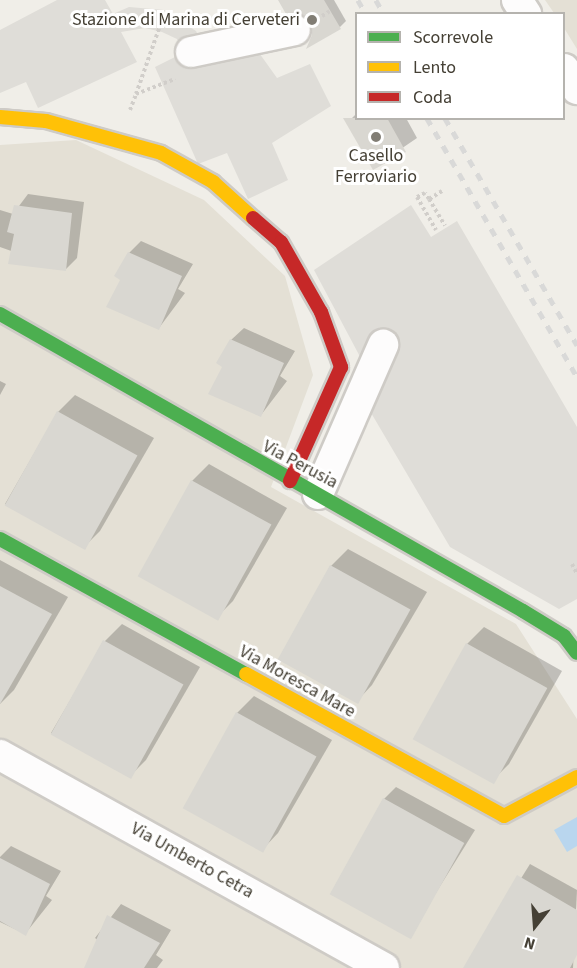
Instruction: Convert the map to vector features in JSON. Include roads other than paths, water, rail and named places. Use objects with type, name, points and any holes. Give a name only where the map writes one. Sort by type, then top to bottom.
[{"type":"street","points":[[185,64],[295,30]]},
{"type":"street","points":[[565,70],[577,88]]},
{"type":"street","points":[[0,117],[46,121],[119,137],[213,182],[281,242],[303,275],[341,367],[290,482]]},
{"type":"street","name":"Via Perusia","points":[[0,314],[290,482],[318,494],[564,636],[577,653]]},
{"type":"street","points":[[318,494],[383,345]]},
{"type":"street","name":"Via Moresca Mare","points":[[0,539],[504,816],[577,777]]},
{"type":"street","name":"Via Umberto Cetra","points":[[0,755],[384,968]]},
{"type":"water","points":[[577,817],[577,846],[567,852],[554,830]]},
{"type":"railway","points":[[358,0],[365,12]]},
{"type":"railway","points":[[376,0],[383,12]]},
{"type":"railway","points":[[428,120],[577,377]]},
{"type":"railway","points":[[446,120],[577,345]]},
{"type":"place","name":"Stazione di Marina di Cerveteri","points":[[312,20]]},
{"type":"place","name":"Casello Ferroviario","points":[[376,137]]}]
